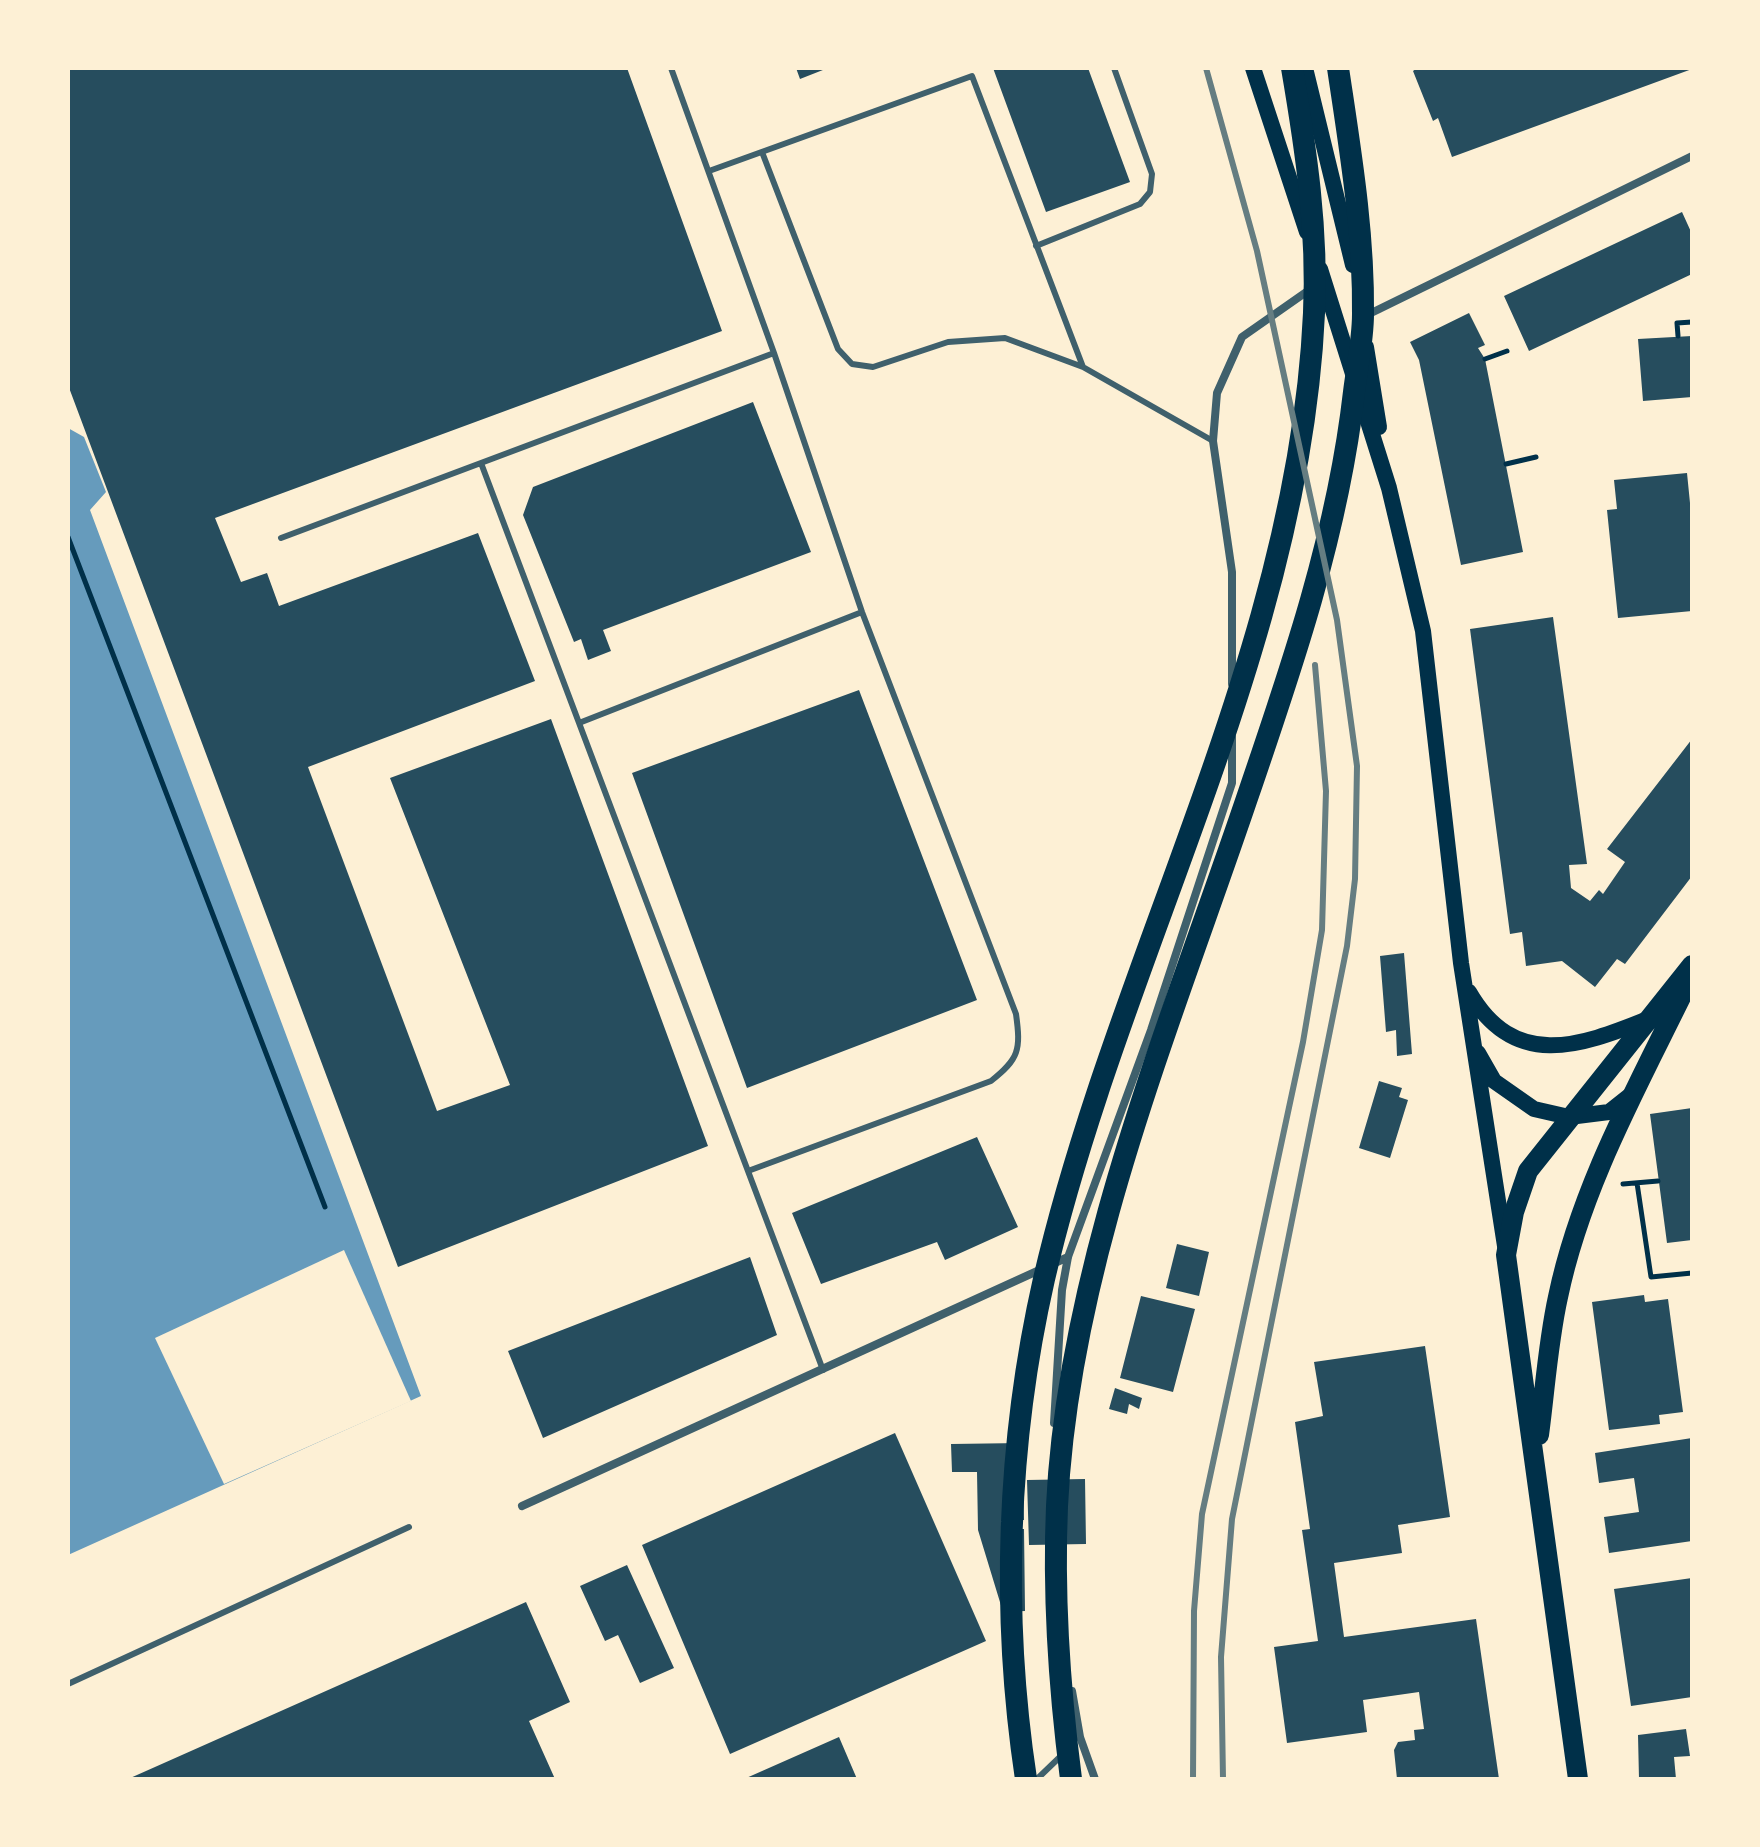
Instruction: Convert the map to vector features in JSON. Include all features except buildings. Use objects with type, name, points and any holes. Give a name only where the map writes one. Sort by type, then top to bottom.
[{"type":"highway","points":[[1026,1779],[1011,1657],[1012,1507],[1023,1392],[1044,1278],[1103,1078],[1229,720],[1266,595],[1299,449],[1314,299],[1311,181],[1292,68]]},
{"type":"highway","points":[[1071,1779],[1056,1656],[1057,1503],[1070,1392],[1089,1289],[1147,1089],[1311,606],[1347,456],[1363,315],[1355,175],[1338,68]]},
{"type":"main road","points":[[1253,68],[1389,488]]},
{"type":"main road","points":[[1305,68],[1347,235],[1389,488],[1423,631],[1464,983],[1536,1459],[1578,1779]]},
{"type":"main road","points":[[1506,1255],[1514,1212],[1528,1171],[1692,965]]},
{"type":"main road","points":[[1536,1459],[1558,1296],[1589,1197],[1692,975]]},
{"type":"main road","points":[[1464,983],[1481,1013],[1498,1029],[1522,1041],[1547,1046],[1594,1041],[1648,1019]]},
{"type":"main road","points":[[1473,1045],[1494,1081],[1534,1109],[1569,1117],[1609,1112],[1636,1091]]},
{"type":"street","points":[[1361,318],[1692,156]]},
{"type":"street","points":[[1095,1779],[1080,1737],[1056,1595],[1052,1508],[1056,1364],[1068,1257],[1151,1030],[1232,783],[1232,572],[1213,441],[1217,393],[1242,337],[1323,280]]},
{"type":"street","points":[[522,1506],[1068,1257]]},
{"type":"lane","points":[[671,68],[774,353],[862,612],[1016,1014],[1020,1041],[1013,1064],[991,1081],[748,1171]]},
{"type":"lane","points":[[1036,246],[1140,204],[1150,192],[1152,174],[1114,68]]},
{"type":"lane","points":[[709,171],[972,76],[1083,367]]},
{"type":"lane","points":[[762,152],[838,349],[852,364],[873,367],[948,342],[1005,338],[1083,367],[1213,441]]},
{"type":"lane","points":[[281,538],[774,353]]},
{"type":"lane","points":[[481,463],[823,1370]]},
{"type":"lane","points":[[579,723],[862,612]]},
{"type":"lane","points":[[68,1684],[409,1527]]},
{"type":"lane","points":[[1037,1779],[1080,1737]]},
{"type":"path","points":[[1678,336],[1677,323],[1692,322]]},
{"type":"path","points":[[1485,359],[1507,351]]},
{"type":"path","points":[[1506,464],[1536,457]]},
{"type":"path","points":[[68,537],[325,1207]]},
{"type":"path","points":[[1614,1184],[1658,1181]]},
{"type":"path","points":[[1637,1183],[1651,1277],[1692,1273]]},
{"type":"water","points":[[68,428],[84,437],[106,492],[90,510],[421,1396],[68,1555]]},
{"type":"pier","points":[[344,1250],[411,1401],[224,1484],[155,1338]]},
{"type":"railway","points":[[1206,68],[1257,251],[1337,620],[1357,766],[1355,879],[1347,946],[1232,1519],[1221,1657],[1223,1779]]},
{"type":"railway","points":[[1193,1779],[1194,1611],[1202,1514],[1303,1042],[1322,930],[1326,791],[1315,665]]}]
